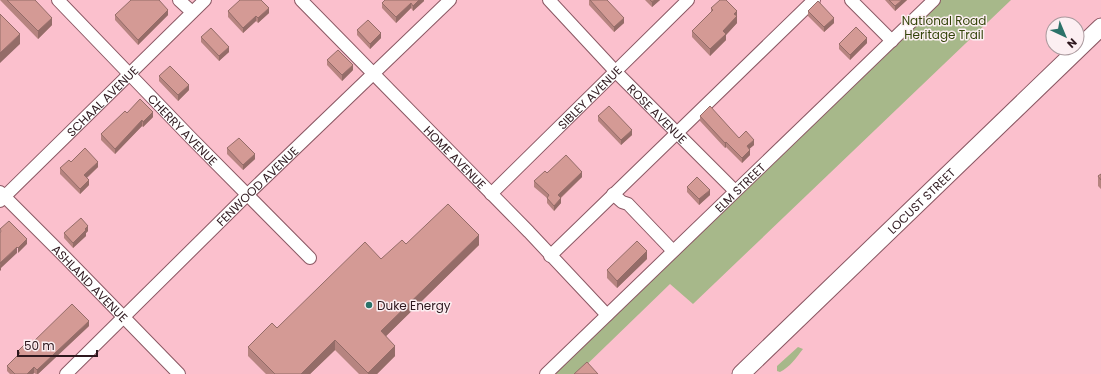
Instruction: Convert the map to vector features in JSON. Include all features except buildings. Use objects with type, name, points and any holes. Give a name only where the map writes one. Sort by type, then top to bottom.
[{"type":"street","name":"CHERRY AVENUE","points":[[58,0],[310,258]]},
{"type":"street","points":[[179,0],[192,12]]},
{"type":"street","name":"SCHAAL AVENUE","points":[[1,197],[130,75],[205,0]]},
{"type":"street","name":"HOME AVENUE","points":[[301,0],[529,232],[606,316]]},
{"type":"street","name":"FENWOOD AVENUE","points":[[66,374],[248,195],[450,0]]},
{"type":"street","name":"ROSE AVENUE","points":[[548,0],[614,72],[735,191]]},
{"type":"street","name":"SIBLEY AVENUE","points":[[490,194],[688,0]]},
{"type":"street","points":[[550,256],[814,0]]},
{"type":"street","points":[[851,0],[892,41]]},
{"type":"street","name":"ELM STREET","points":[[546,374],[934,0]]},
{"type":"street","name":"LOCUST STREET","points":[[741,374],[1101,27]]},
{"type":"street","points":[[613,194],[622,202],[628,204],[673,251]]},
{"type":"street","name":"ASHLAND AVENUE","points":[[1,197],[124,317],[179,374]]},
{"type":"green space","name":"National Road Heritage Trail","points":[[934,0],[1011,0],[693,304],[670,284],[577,374],[546,374]]},
{"type":"green space","points":[[798,347],[803,349],[793,362],[784,370],[780,372],[777,371],[777,366]]},
{"type":"place","name":"Duke Energy","points":[[369,305]]}]
